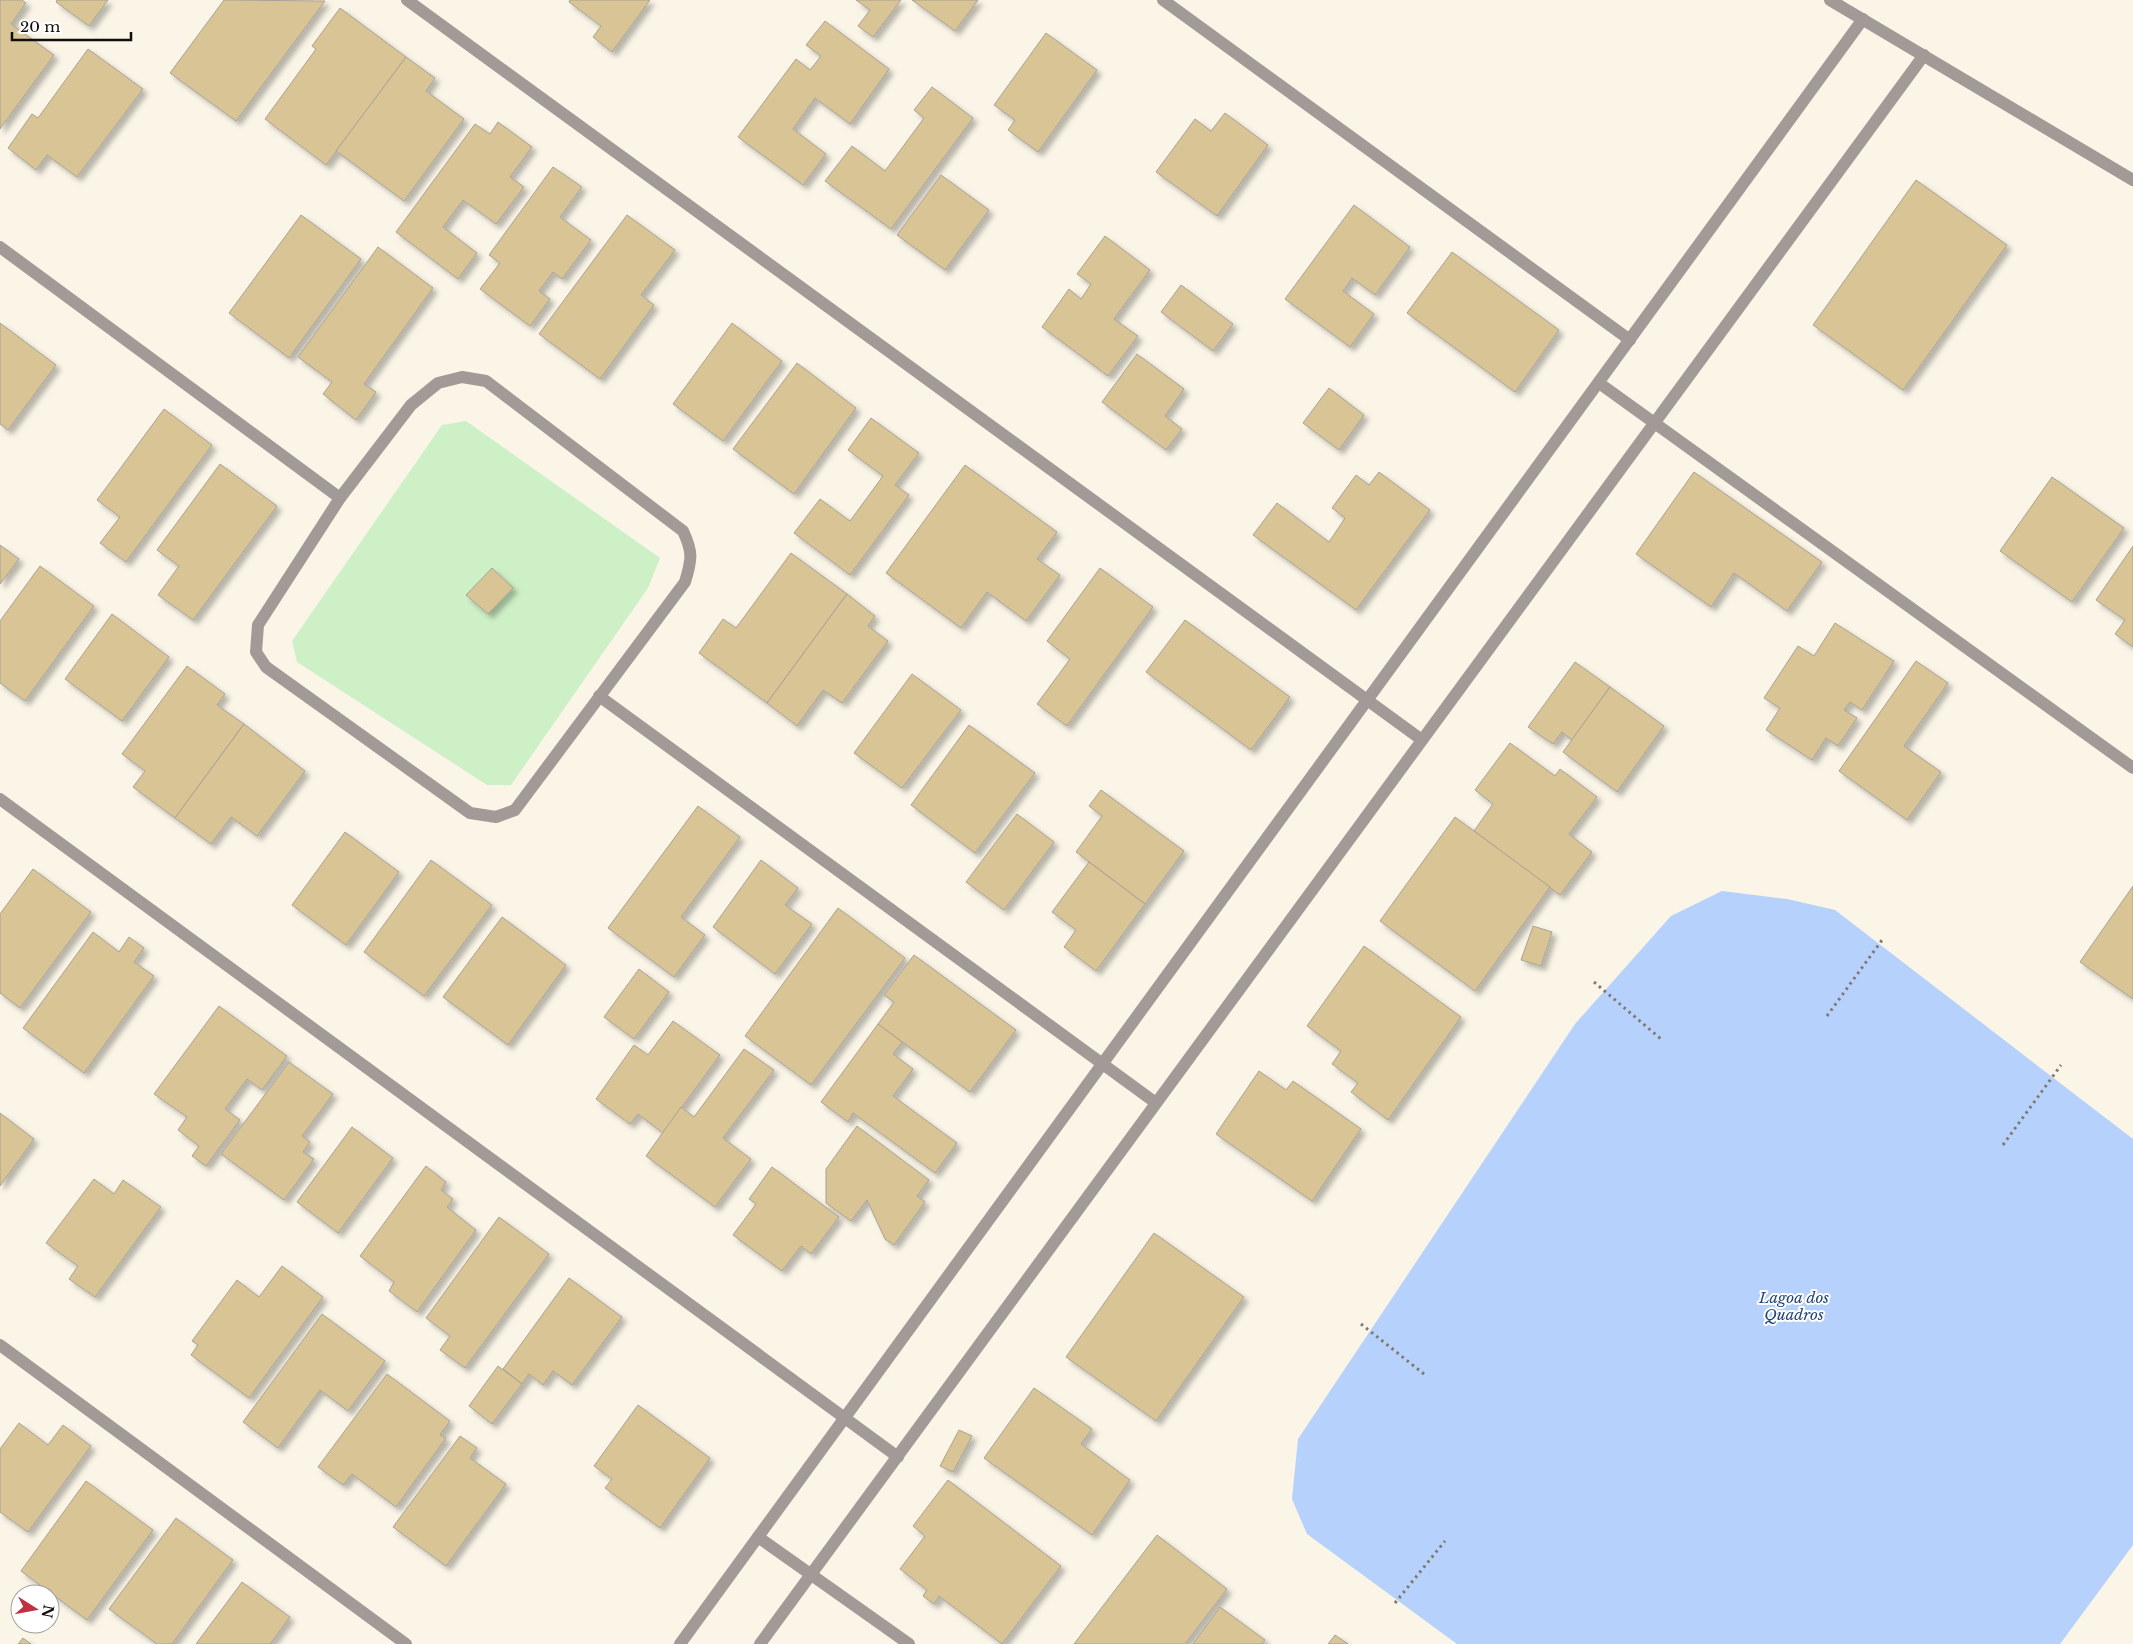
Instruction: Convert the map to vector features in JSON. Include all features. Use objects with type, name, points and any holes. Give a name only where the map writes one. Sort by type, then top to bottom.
[{"type":"street","points":[[407,0],[1422,740]]},
{"type":"street","points":[[1163,0],[1630,340]]},
{"type":"street","points":[[1830,0],[2133,180]]},
{"type":"street","points":[[680,1644],[1863,19]]},
{"type":"street","points":[[760,1644],[1924,55]]},
{"type":"street","points":[[0,247],[340,498]]},
{"type":"street","points":[[462,377],[486,382],[683,531],[691,548],[691,563],[685,582],[515,810],[496,817],[470,813],[266,667],[256,652],[258,625],[340,498],[412,405],[438,383],[462,377]]},
{"type":"street","points":[[1599,383],[2133,768]]},
{"type":"street","points":[[599,696],[1156,1103]]},
{"type":"street","points":[[0,799],[898,1457]]},
{"type":"street","points":[[0,1345],[406,1644]]},
{"type":"street","points":[[758,1536],[909,1644]]},
{"type":"path","points":[[1827,1016],[1882,940]]},
{"type":"path","points":[[1594,982],[1661,1039]]},
{"type":"path","points":[[2003,1145],[2060,1065]]},
{"type":"path","points":[[1361,1324],[1424,1374]]},
{"type":"path","points":[[1395,1603],[1445,1541]]},
{"type":"green space","points":[[466,421],[660,558],[648,588],[511,785],[487,785],[297,662],[292,641],[442,425]]},
{"type":"water","name":"Lagoa dos Quadros","points":[[1722,891],[1787,899],[1835,910],[2133,1139],[2133,1545],[2060,1644],[1457,1644],[1307,1534],[1292,1499],[1298,1439],[1575,1024],[1671,916]]},
{"type":"building","points":[[0,0],[22,0],[26,3],[11,24],[54,55],[0,129]]},
{"type":"building","points":[[57,0],[108,0],[89,26],[56,2]]},
{"type":"building","points":[[224,0],[325,1],[236,121],[170,73]]},
{"type":"building","points":[[570,0],[650,0],[612,52],[593,37],[601,26],[569,2]]},
{"type":"building","points":[[856,0],[901,0],[873,37],[858,26],[870,10]]},
{"type":"building","points":[[912,0],[978,0],[955,31]]},
{"type":"building","points":[[340,8],[406,57],[326,165],[265,119],[316,49],[312,46]]},
{"type":"building","points":[[825,21],[889,69],[850,124],[815,98],[793,129],[826,154],[803,185],[738,137],[796,59],[810,70],[821,56],[806,45]]},
{"type":"building","points":[[1046,33],[1097,70],[1038,152],[1008,130],[1015,120],[994,105]]},
{"type":"building","points":[[88,49],[143,89],[77,177],[47,155],[36,170],[8,148],[32,114],[38,118]]},
{"type":"building","points":[[406,57],[435,78],[426,91],[464,119],[404,201],[336,151]]},
{"type":"building","points":[[932,87],[973,118],[891,229],[825,181],[852,146],[885,171],[924,118],[914,110]]},
{"type":"building","points":[[1225,113],[1268,145],[1217,216],[1156,172],[1195,119],[1211,131]]},
{"type":"building","points":[[498,122],[532,147],[510,177],[524,187],[496,224],[463,200],[443,227],[477,253],[458,279],[396,232],[475,124],[490,134]]},
{"type":"building","points":[[553,167],[582,187],[560,217],[591,240],[562,279],[553,272],[539,291],[550,299],[530,326],[480,289],[500,263],[489,255]]},
{"type":"building","points":[[941,175],[989,210],[945,270],[897,235]]},
{"type":"building","points":[[1916,180],[2007,245],[1903,390],[1813,325]]},
{"type":"building","points":[[1354,205],[1410,247],[1375,295],[1352,278],[1343,291],[1374,314],[1350,347],[1285,299]]},
{"type":"building","points":[[301,215],[361,259],[289,358],[229,313]]},
{"type":"building","points":[[627,215],[675,250],[641,295],[654,305],[600,379],[539,334]]},
{"type":"building","points":[[1105,236],[1150,270],[1114,319],[1138,336],[1108,376],[1042,327],[1069,289],[1081,299],[1091,284],[1077,274]]},
{"type":"building","points":[[378,247],[433,288],[364,384],[376,392],[356,420],[323,394],[332,382],[298,357]]},
{"type":"building","points":[[1452,252],[1559,330],[1515,392],[1407,313]]},
{"type":"building","points":[[1181,285],[1233,324],[1213,351],[1161,312]]},
{"type":"building","points":[[0,323],[56,365],[8,430],[0,424]]},
{"type":"building","points":[[732,323],[782,361],[723,441],[673,404]]},
{"type":"building","points":[[1137,354],[1184,389],[1165,416],[1182,429],[1166,450],[1102,402]]},
{"type":"building","points":[[797,363],[856,408],[794,494],[733,449]]},
{"type":"building","points":[[1329,388],[1364,415],[1339,450],[1303,423]]},
{"type":"building","points":[[164,409],[212,445],[126,562],[100,543],[120,517],[97,500]]},
{"type":"building","points":[[871,418],[919,453],[895,485],[909,495],[850,575],[794,533],[820,499],[850,521],[883,476],[848,450]]},
{"type":"building","points":[[220,464],[277,506],[193,620],[158,595],[179,566],[157,550]]},
{"type":"building","points":[[965,465],[1057,532],[1037,559],[1060,575],[1026,621],[987,592],[961,628],[886,573]]},
{"type":"building","points":[[1379,472],[1430,510],[1356,610],[1253,535],[1277,503],[1329,542],[1345,518],[1332,508],[1356,475],[1369,485]]},
{"type":"building","points":[[1694,472],[1822,562],[1787,611],[1734,573],[1711,607],[1636,554]]},
{"type":"building","points":[[2052,477],[2124,528],[2072,602],[2000,551]]},
{"type":"building","points":[[0,545],[19,559],[0,584]]},
{"type":"building","points":[[2133,546],[2133,647],[2115,634],[2125,620],[2096,600]]},
{"type":"building","points":[[791,553],[847,594],[767,703],[699,653],[723,619],[736,628]]},
{"type":"building","points":[[40,566],[94,606],[25,701],[0,683],[0,621]]},
{"type":"building","points":[[492,568],[513,588],[488,614],[466,595]]},
{"type":"building","points":[[1100,568],[1153,607],[1067,726],[1037,704],[1070,659],[1047,641]]},
{"type":"building","points":[[847,594],[875,616],[868,626],[888,641],[842,703],[823,690],[797,726],[767,703]]},
{"type":"building","points":[[112,614],[169,657],[122,721],[65,679]]},
{"type":"building","points":[[1185,620],[1290,697],[1251,750],[1146,672]]},
{"type":"building","points":[[1835,623],[1894,661],[1862,710],[1850,702],[1844,710],[1857,718],[1838,746],[1826,738],[1812,760],[1766,730],[1780,708],[1764,698],[1798,646],[1814,656]]},
{"type":"building","points":[[1916,661],[1948,683],[1904,746],[1941,772],[1907,820],[1839,771]]},
{"type":"building","points":[[1575,662],[1610,687],[1572,740],[1562,732],[1553,744],[1528,727]]},
{"type":"building","points":[[187,666],[225,694],[217,705],[244,724],[175,818],[133,787],[145,771],[122,754]]},
{"type":"building","points":[[912,674],[961,710],[902,788],[854,753]]},
{"type":"building","points":[[1610,687],[1664,726],[1617,792],[1563,752]]},
{"type":"building","points":[[244,724],[305,771],[257,836],[231,817],[211,844],[175,818]]},
{"type":"building","points":[[969,725],[1035,773],[975,853],[911,805]]},
{"type":"building","points":[[1510,743],[1555,776],[1560,769],[1597,797],[1569,834],[1592,852],[1560,895],[1474,831],[1493,804],[1475,790]]},
{"type":"building","points":[[1101,790],[1184,851],[1145,904],[1076,852],[1102,816],[1089,806]]},
{"type":"building","points":[[698,806],[740,837],[681,917],[705,935],[674,977],[608,928]]},
{"type":"building","points":[[1017,814],[1054,842],[1004,910],[966,882]]},
{"type":"building","points":[[1455,817],[1550,887],[1475,991],[1380,921]]},
{"type":"building","points":[[345,832],[399,872],[346,945],[292,905]]},
{"type":"building","points":[[431,860],[492,905],[424,996],[364,952]]},
{"type":"building","points":[[761,860],[798,888],[785,905],[812,924],[775,974],[713,927]]},
{"type":"building","points":[[1089,862],[1145,904],[1096,971],[1064,947],[1076,930],[1052,912]]},
{"type":"building","points":[[33,869],[91,912],[20,1008],[0,993],[0,914]]},
{"type":"building","points":[[2133,886],[2133,999],[2080,962]]},
{"type":"building","points":[[838,908],[905,958],[811,1085],[745,1036]]},
{"type":"building","points":[[502,917],[566,965],[508,1045],[443,997]]},
{"type":"building","points":[[1533,926],[1552,932],[1541,966],[1521,960]]},
{"type":"building","points":[[93,932],[119,952],[129,937],[144,948],[134,962],[154,976],[84,1073],[23,1028]]},
{"type":"building","points":[[1364,946],[1461,1017],[1388,1120],[1351,1092],[1358,1083],[1332,1064],[1341,1051],[1307,1026]]},
{"type":"building","points":[[914,955],[1016,1030],[970,1092],[878,1024],[894,1002],[884,995]]},
{"type":"building","points":[[639,969],[669,992],[634,1039],[604,1017]]},
{"type":"building","points":[[219,1006],[287,1056],[262,1090],[247,1079],[225,1109],[240,1120],[206,1166],[192,1156],[199,1146],[178,1130],[187,1117],[154,1094]]},
{"type":"building","points":[[673,1021],[720,1055],[663,1133],[638,1114],[630,1124],[596,1099],[634,1045],[648,1055]]},
{"type":"building","points":[[878,1024],[902,1042],[893,1054],[913,1069],[893,1096],[957,1143],[935,1173],[853,1113],[848,1122],[821,1102]]},
{"type":"building","points":[[744,1049],[774,1070],[723,1138],[751,1159],[715,1207],[646,1156],[681,1107],[694,1117]]},
{"type":"building","points":[[289,1062],[333,1094],[302,1136],[310,1142],[303,1152],[314,1159],[284,1200],[221,1154]]},
{"type":"building","points":[[1259,1071],[1286,1090],[1293,1081],[1361,1129],[1312,1201],[1216,1134]]},
{"type":"building","points":[[0,1113],[34,1139],[0,1186]]},
{"type":"building","points":[[857,1126],[929,1180],[917,1196],[925,1202],[894,1245],[885,1239],[867,1200],[851,1221],[826,1203],[826,1169]]},
{"type":"building","points":[[352,1127],[393,1158],[338,1233],[297,1202]]},
{"type":"building","points":[[426,1166],[446,1182],[441,1190],[453,1199],[447,1207],[476,1230],[417,1312],[389,1291],[394,1282],[360,1256]]},
{"type":"building","points":[[772,1167],[839,1217],[811,1254],[801,1246],[782,1271],[733,1235],[756,1204],[749,1199]]},
{"type":"building","points":[[94,1179],[114,1194],[123,1180],[161,1207],[95,1297],[69,1279],[78,1266],[46,1243]]},
{"type":"building","points":[[499,1217],[549,1254],[465,1368],[440,1350],[450,1336],[426,1318]]},
{"type":"building","points":[[1154,1233],[1244,1297],[1156,1421],[1066,1357]]},
{"type":"building","points":[[282,1266],[323,1297],[249,1398],[191,1355],[198,1345],[192,1341],[237,1280],[259,1297]]},
{"type":"building","points":[[569,1278],[622,1317],[572,1385],[553,1371],[543,1385],[529,1374],[522,1384],[503,1369]]},
{"type":"building","points":[[322,1314],[385,1361],[348,1411],[320,1390],[278,1448],[243,1422]]},
{"type":"building","points":[[498,1366],[522,1384],[492,1424],[469,1406]]},
{"type":"building","points":[[387,1374],[450,1421],[440,1435],[446,1438],[396,1507],[352,1474],[343,1485],[318,1467]]},
{"type":"building","points":[[1034,1388],[1092,1429],[1081,1444],[1130,1480],[1092,1535],[984,1458]]},
{"type":"building","points":[[638,1405],[710,1458],[660,1528],[605,1488],[612,1479],[594,1466]]},
{"type":"building","points":[[19,1423],[48,1445],[63,1425],[91,1446],[28,1532],[0,1512],[0,1449]]},
{"type":"building","points":[[959,1430],[972,1436],[953,1472],[940,1466]]},
{"type":"building","points":[[460,1436],[477,1448],[470,1458],[506,1484],[446,1566],[393,1527]]},
{"type":"building","points":[[948,1480],[1061,1566],[1002,1644],[939,1596],[934,1604],[923,1596],[927,1590],[900,1569],[925,1536],[913,1526]]},
{"type":"building","points":[[86,1481],[153,1530],[87,1620],[60,1600],[60,1584],[39,1584],[21,1571]]},
{"type":"building","points":[[176,1518],[233,1560],[172,1644],[157,1644],[109,1609]]},
{"type":"building","points":[[1157,1535],[1227,1589],[1185,1644],[1074,1644]]},
{"type":"building","points":[[242,1582],[290,1617],[270,1644],[196,1644]]},
{"type":"building","points":[[1220,1607],[1265,1640],[1262,1644],[1193,1644]]},
{"type":"building","points":[[1335,1635],[1348,1644],[1328,1644]]},
{"type":"building","points":[[23,1638],[31,1644],[18,1644]]}]
